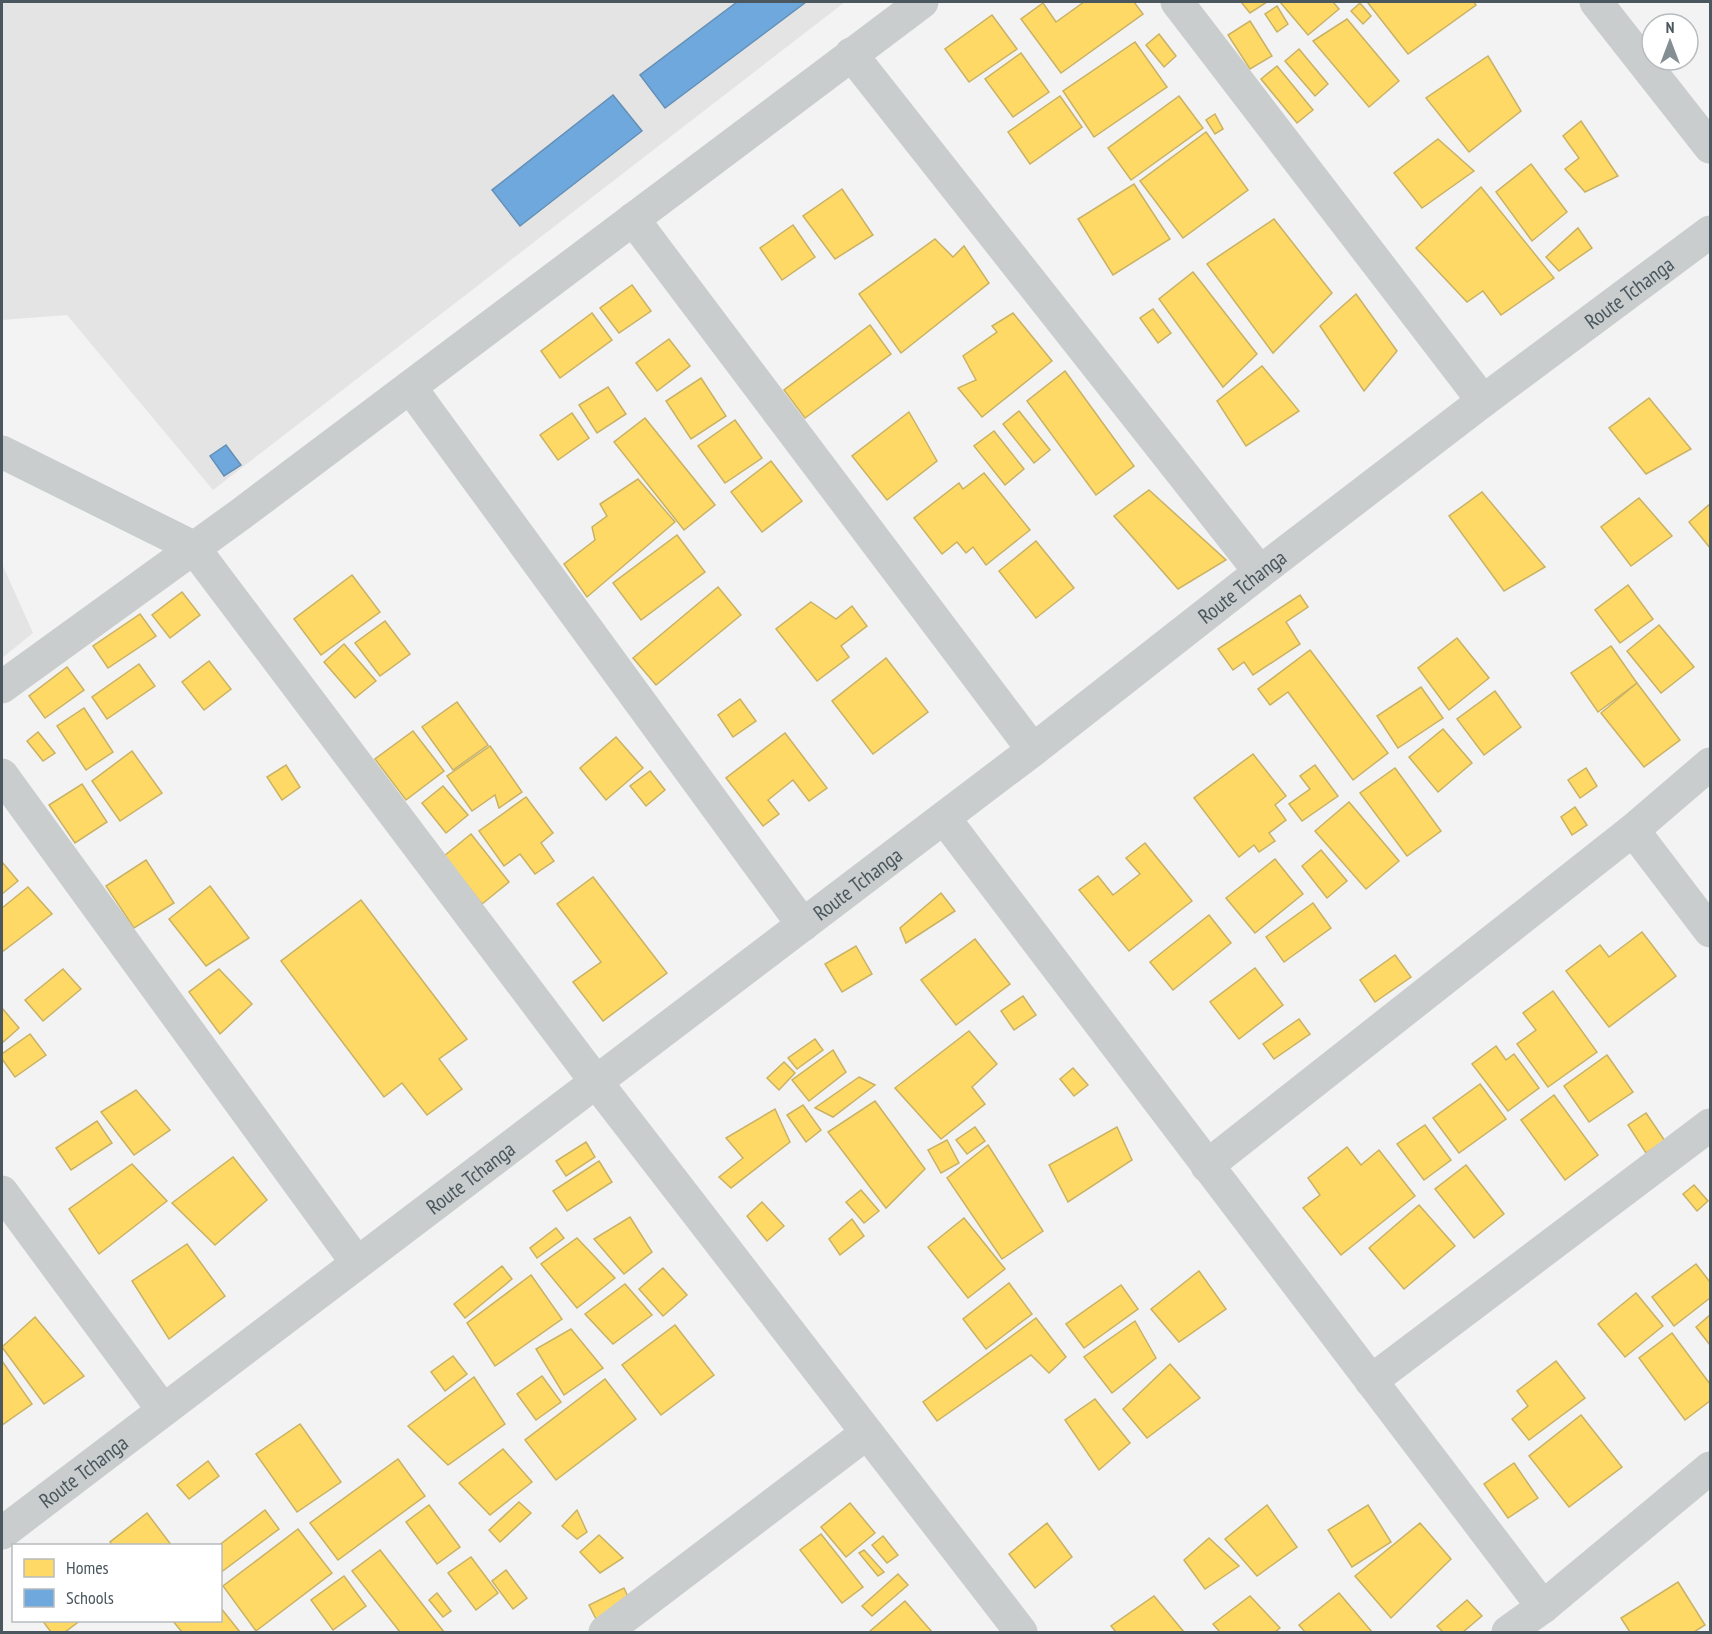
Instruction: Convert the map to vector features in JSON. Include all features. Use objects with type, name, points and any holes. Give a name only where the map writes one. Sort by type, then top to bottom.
[{"type":"street","points":[[2,687],[241,514],[922,2]]},
{"type":"street","points":[[1177,2],[1483,401]]},
{"type":"street","points":[[1596,2],[1710,147]]},
{"type":"street","points":[[851,54],[1260,572]]},
{"type":"street","points":[[633,219],[1033,750]]},
{"type":"street","name":"Route Tchanga","points":[[2,1533],[1033,750],[1483,401],[1710,232]]},
{"type":"street","points":[[410,387],[803,925]]},
{"type":"street","points":[[2,452],[193,547],[597,1083],[1021,1632]]},
{"type":"street","points":[[1208,1167],[1633,830],[1710,764]]},
{"type":"street","points":[[2,775],[357,1263]]},
{"type":"street","points":[[944,818],[1544,1607]]},
{"type":"street","points":[[1633,830],[1710,931]]},
{"type":"street","points":[[1371,1381],[1710,1125]]},
{"type":"street","points":[[2,1192],[163,1410]]},
{"type":"street","points":[[605,1632],[867,1433]]},
{"type":"street","points":[[1508,1632],[1544,1607],[1710,1468]]},
{"type":"shaded area","points":[[2,2],[845,2],[213,490],[67,315],[2,320]]},
{"type":"shaded area","points":[[2,564],[33,633],[2,658]]},
{"type":"building: Homes","points":[[1084,2],[1134,2],[1143,14],[1061,73],[1021,19],[1043,3],[1056,22]]},
{"type":"building: Homes","points":[[1241,2],[1267,2],[1250,13]]},
{"type":"building: Homes","points":[[1280,2],[1333,2],[1339,9],[1308,35]]},
{"type":"building: Homes","points":[[1474,2],[1476,5],[1408,54],[1368,3]]},
{"type":"building: Homes","points":[[1360,3],[1371,16],[1363,24],[1351,11]]},
{"type":"building: Homes","points":[[1277,6],[1288,24],[1277,32],[1265,14]]},
{"type":"building: Homes","points":[[992,15],[1017,49],[969,82],[945,49]]},
{"type":"building: Homes","points":[[1347,19],[1399,81],[1369,107],[1313,41]]},
{"type":"building: Homes","points":[[1250,21],[1272,56],[1250,69],[1228,35]]},
{"type":"building: Homes","points":[[1159,34],[1176,56],[1164,67],[1146,45]]},
{"type":"building: Homes","points":[[1135,42],[1167,87],[1094,137],[1063,91]]},
{"type":"building: Homes","points":[[1299,49],[1328,84],[1315,96],[1285,61]]},
{"type":"building: Homes","points":[[1021,53],[1049,92],[1013,117],[985,79]]},
{"type":"building: Homes","points":[[1488,56],[1521,111],[1469,152],[1426,98]]},
{"type":"building: Homes","points":[[1277,66],[1313,110],[1297,123],[1261,79]]},
{"type":"building: Homes","points":[[1060,96],[1082,127],[1030,164],[1008,132]]},
{"type":"building: Homes","points":[[1179,96],[1203,128],[1131,180],[1108,148]]},
{"type":"building: Homes","points":[[1215,114],[1223,129],[1215,134],[1206,120]]},
{"type":"building: Homes","points":[[1581,121],[1618,176],[1585,192],[1565,169],[1579,158],[1563,136]]},
{"type":"building: Homes","points":[[1206,132],[1248,190],[1183,238],[1140,181]]},
{"type":"building: Homes","points":[[1438,139],[1474,171],[1422,208],[1394,173]]},
{"type":"building: Homes","points":[[1531,164],[1567,212],[1532,241],[1496,192]]},
{"type":"building: Homes","points":[[1134,184],[1170,239],[1113,275],[1078,219]]},
{"type":"building: Homes","points":[[1481,187],[1554,278],[1501,315],[1483,291],[1467,302],[1416,248]]},
{"type":"building: Homes","points":[[842,189],[873,235],[835,259],[803,216]]},
{"type":"building: Homes","points":[[1274,219],[1332,293],[1273,353],[1207,264]]},
{"type":"building: Homes","points":[[793,225],[815,257],[782,280],[760,248]]},
{"type":"building: Homes","points":[[1578,228],[1592,248],[1559,271],[1546,257]]},
{"type":"building: Homes","points":[[935,239],[953,257],[964,246],[989,283],[901,353],[859,294]]},
{"type":"building: Homes","points":[[1193,272],[1257,354],[1223,387],[1159,299]]},
{"type":"building: Homes","points":[[632,285],[651,311],[619,333],[600,308]]},
{"type":"building: Homes","points":[[1356,294],[1397,351],[1364,391],[1320,326]]},
{"type":"building: Homes","points":[[1153,309],[1171,333],[1158,343],[1140,318]]},
{"type":"building: Homes","points":[[592,313],[612,340],[560,378],[541,351]]},
{"type":"building: Homes","points":[[1013,313],[1052,361],[982,417],[958,388],[976,380],[963,356],[997,332],[992,326]]},
{"type":"building: Homes","points":[[870,325],[891,354],[805,418],[784,390]]},
{"type":"building: Homes","points":[[669,339],[690,366],[657,391],[636,363]]},
{"type":"building: Homes","points":[[1262,366],[1299,411],[1246,446],[1217,401]]},
{"type":"building: Homes","points":[[1065,371],[1134,466],[1096,495],[1027,401]]},
{"type":"building: Homes","points":[[701,378],[726,416],[691,439],[666,401]]},
{"type":"building: Homes","points":[[608,387],[626,414],[597,433],[579,405]]},
{"type":"building: Homes","points":[[1649,398],[1691,449],[1646,474],[1609,428]]},
{"type":"building: Homes","points":[[1019,411],[1050,450],[1034,463],[1003,424]]},
{"type":"building: Homes","points":[[909,412],[937,461],[887,500],[852,456]]},
{"type":"building: Homes","points":[[572,413],[589,438],[558,460],[540,435]]},
{"type":"building: Homes","points":[[645,418],[715,505],[684,530],[614,442]]},
{"type":"building: Homes","points":[[735,420],[762,458],[725,483],[698,446]]},
{"type":"building: Homes","points":[[994,431],[1024,469],[1005,485],[974,446]]},
{"type":"building: Homes","points":[[771,461],[802,501],[762,532],[731,492]]},
{"type":"building: Homes","points":[[984,473],[1030,530],[986,565],[973,547],[966,553],[957,542],[942,554],[914,518],[959,483],[963,489]]},
{"type":"building: Homes","points":[[638,479],[675,522],[587,597],[564,564],[595,540],[592,527],[607,516],[600,504]]},
{"type":"building: Homes","points":[[1149,490],[1226,560],[1178,589],[1114,516]]},
{"type":"building: Homes","points":[[1482,492],[1545,567],[1504,591],[1449,516]]},
{"type":"building: Homes","points":[[1639,498],[1672,536],[1631,566],[1601,527]]},
{"type":"building: Homes","points":[[1710,504],[1710,548],[1689,522]]},
{"type":"building: Homes","points":[[677,535],[705,572],[641,620],[613,583]]},
{"type":"building: Homes","points":[[1036,541],[1074,588],[1036,618],[999,571]]},
{"type":"building: Homes","points":[[352,575],[380,612],[321,655],[294,619]]},
{"type":"building: Homes","points":[[1628,585],[1653,619],[1620,643],[1595,610]]},
{"type":"building: Homes","points":[[718,587],[741,615],[656,685],[633,658]]},
{"type":"building: Homes","points":[[182,592],[200,615],[170,638],[152,615]]},
{"type":"building: Homes","points":[[1300,595],[1308,607],[1286,622],[1300,644],[1253,675],[1244,662],[1233,670],[1218,649]]},
{"type":"building: Homes","points":[[811,602],[836,619],[852,606],[867,626],[841,646],[849,657],[817,681],[776,629]]},
{"type":"building: Homes","points":[[140,614],[156,636],[108,668],[93,646]]},
{"type":"building: Homes","points":[[385,621],[410,654],[380,676],[355,643]]},
{"type":"building: Homes","points":[[1659,625],[1694,667],[1661,693],[1627,651]]},
{"type":"building: Homes","points":[[1457,638],[1489,678],[1449,710],[1418,668]]},
{"type":"building: Homes","points":[[344,644],[376,681],[355,698],[324,662]]},
{"type":"building: Homes","points":[[1611,646],[1637,683],[1598,712],[1571,673]]},
{"type":"building: Homes","points":[[1310,650],[1388,753],[1353,780],[1288,692],[1270,705],[1258,689]]},
{"type":"building: Homes","points":[[886,658],[928,712],[873,754],[832,701]]},
{"type":"building: Homes","points":[[209,661],[231,689],[204,710],[182,682]]},
{"type":"building: Homes","points":[[139,664],[155,686],[107,719],[92,697]]},
{"type":"building: Homes","points":[[67,667],[84,690],[45,718],[29,696]]},
{"type":"building: Homes","points":[[1637,683],[1680,740],[1644,767],[1601,713]]},
{"type":"building: Homes","points":[[1421,687],[1443,718],[1398,748],[1377,716]]},
{"type":"building: Homes","points":[[1495,691],[1521,727],[1484,755],[1457,719]]},
{"type":"building: Homes","points":[[740,699],[756,721],[733,737],[718,715]]},
{"type":"building: Homes","points":[[457,702],[488,745],[453,770],[422,727]]},
{"type":"building: Homes","points":[[84,708],[113,752],[86,770],[57,726]]},
{"type":"building: Homes","points":[[1443,729],[1472,763],[1438,792],[1409,757]]},
{"type":"building: Homes","points":[[413,731],[444,771],[406,800],[375,759]]},
{"type":"building: Homes","points":[[38,732],[55,753],[43,761],[27,741]]},
{"type":"building: Homes","points":[[785,733],[827,788],[809,801],[793,780],[768,800],[779,814],[763,826],[726,778]]},
{"type":"building: Homes","points":[[616,737],[643,768],[606,800],[580,768]]},
{"type":"building: Homes","points":[[490,746],[522,792],[499,808],[495,795],[472,811],[447,776]]},
{"type":"building: Homes","points":[[132,751],[162,793],[120,821],[92,781]]},
{"type":"building: Homes","points":[[1253,754],[1286,796],[1275,805],[1286,820],[1269,833],[1275,841],[1259,852],[1254,845],[1239,857],[1194,798]]},
{"type":"building: Homes","points":[[286,765],[300,787],[282,800],[267,777]]},
{"type":"building: Homes","points":[[1315,765],[1338,796],[1302,821],[1289,804],[1310,789],[1300,776]]},
{"type":"building: Homes","points":[[1395,768],[1441,831],[1407,856],[1360,793]]},
{"type":"building: Homes","points":[[1586,768],[1597,786],[1580,798],[1568,780]]},
{"type":"building: Homes","points":[[650,771],[665,790],[646,806],[630,786]]},
{"type":"building: Homes","points":[[82,784],[107,822],[75,843],[49,805]]},
{"type":"building: Homes","points":[[443,786],[468,815],[446,833],[422,803]]},
{"type":"building: Homes","points":[[526,797],[553,833],[541,843],[554,861],[535,874],[520,854],[504,866],[479,831]]},
{"type":"building: Homes","points":[[1349,802],[1399,861],[1366,889],[1315,831]]},
{"type":"building: Homes","points":[[1575,807],[1587,825],[1572,835],[1561,817]]},
{"type":"building: Homes","points":[[471,834],[509,882],[482,904],[444,856]]},
{"type":"building: Homes","points":[[1145,843],[1192,901],[1129,951],[1079,890],[1098,876],[1113,895],[1140,874],[1126,858]]},
{"type":"building: Homes","points":[[1321,850],[1347,881],[1327,898],[1302,866]]},
{"type":"building: Homes","points":[[1275,859],[1303,894],[1255,933],[1226,898]]},
{"type":"building: Homes","points":[[146,860],[174,903],[134,928],[106,886]]},
{"type":"building: Homes","points":[[2,862],[18,881],[2,894]]},
{"type":"building: Homes","points":[[593,877],[667,973],[603,1021],[573,982],[601,962],[557,904]]},
{"type":"building: Homes","points":[[210,886],[249,938],[206,966],[169,919]]},
{"type":"building: Homes","points":[[28,887],[52,914],[2,952],[2,908]]},
{"type":"building: Homes","points":[[941,893],[955,911],[906,943],[900,928]]},
{"type":"building: Homes","points":[[361,900],[467,1039],[439,1059],[462,1089],[427,1115],[402,1083],[384,1097],[281,961]]},
{"type":"building: Homes","points":[[1313,903],[1331,928],[1284,962],[1266,937]]},
{"type":"building: Homes","points":[[1209,915],[1231,943],[1173,990],[1150,962]]},
{"type":"building: Homes","points":[[1642,932],[1676,976],[1609,1027],[1566,971],[1600,945],[1609,957]]},
{"type":"building: Homes","points":[[975,939],[1010,984],[956,1025],[921,980]]},
{"type":"building: Homes","points":[[856,946],[872,974],[842,992],[825,964]]},
{"type":"building: Homes","points":[[1395,955],[1411,977],[1375,1002],[1360,980]]},
{"type":"building: Homes","points":[[1255,968],[1283,1005],[1239,1039],[1210,1002]]},
{"type":"building: Homes","points":[[63,969],[81,989],[43,1021],[25,1000]]},
{"type":"building: Homes","points":[[219,969],[252,1004],[220,1034],[189,992]]},
{"type":"building: Homes","points":[[1553,991],[1597,1052],[1548,1087],[1517,1044],[1536,1030],[1523,1013]]},
{"type":"building: Homes","points":[[1023,996],[1036,1015],[1014,1030],[1001,1011]]},
{"type":"building: Homes","points":[[2,1008],[19,1028],[2,1043]]},
{"type":"building: Homes","points":[[1299,1019],[1310,1034],[1274,1059],[1263,1044]]},
{"type":"building: Homes","points":[[969,1031],[997,1064],[972,1087],[985,1104],[941,1139],[895,1088]]},
{"type":"building: Homes","points":[[30,1034],[46,1055],[15,1077],[2,1059],[2,1054]]},
{"type":"building: Homes","points":[[815,1039],[823,1050],[797,1069],[788,1058]]},
{"type":"building: Homes","points":[[1496,1046],[1506,1060],[1514,1054],[1539,1088],[1508,1111],[1472,1064]]},
{"type":"building: Homes","points":[[833,1050],[846,1072],[809,1101],[792,1080]]},
{"type":"building: Homes","points":[[1607,1055],[1633,1092],[1589,1122],[1564,1086]]},
{"type":"building: Homes","points":[[784,1062],[795,1073],[779,1090],[767,1078]]},
{"type":"building: Homes","points":[[1073,1068],[1088,1085],[1074,1096],[1060,1079]]},
{"type":"building: Homes","points":[[859,1077],[875,1085],[833,1117],[815,1108]]},
{"type":"building: Homes","points":[[1480,1084],[1506,1119],[1459,1153],[1433,1118]]},
{"type":"building: Homes","points":[[136,1090],[170,1130],[134,1155],[101,1112]]},
{"type":"building: Homes","points":[[1554,1095],[1598,1155],[1565,1180],[1521,1120]]},
{"type":"building: Homes","points":[[875,1101],[925,1169],[886,1208],[828,1132]]},
{"type":"building: Homes","points":[[803,1105],[821,1130],[806,1142],[787,1115]]},
{"type":"building: Homes","points":[[775,1109],[790,1142],[731,1188],[719,1177],[743,1158],[726,1138]]},
{"type":"building: Homes","points":[[1646,1113],[1665,1141],[1646,1153],[1628,1125]]},
{"type":"building: Homes","points":[[97,1121],[112,1143],[71,1170],[56,1148]]},
{"type":"building: Homes","points":[[1425,1125],[1451,1160],[1424,1180],[1397,1144]]},
{"type":"building: Homes","points":[[975,1127],[985,1141],[967,1154],[956,1140]]},
{"type":"building: Homes","points":[[1117,1127],[1132,1160],[1068,1202],[1049,1165]]},
{"type":"building: Homes","points":[[947,1140],[959,1163],[941,1173],[928,1150]]},
{"type":"building: Homes","points":[[586,1142],[595,1157],[566,1176],[556,1161]]},
{"type":"building: Homes","points":[[988,1145],[1043,1231],[1002,1259],[947,1178]]},
{"type":"building: Homes","points":[[1347,1147],[1361,1165],[1379,1150],[1415,1196],[1341,1255],[1303,1208],[1320,1195],[1308,1178]]},
{"type":"building: Homes","points":[[233,1157],[267,1200],[215,1245],[172,1203]]},
{"type":"building: Homes","points":[[599,1161],[612,1182],[567,1211],[553,1191]]},
{"type":"building: Homes","points":[[132,1164],[167,1201],[99,1254],[69,1209]]},
{"type":"building: Homes","points":[[1466,1165],[1504,1214],[1474,1238],[1435,1189]]},
{"type":"building: Homes","points":[[1694,1185],[1708,1201],[1697,1211],[1683,1194]]},
{"type":"building: Homes","points":[[861,1190],[879,1211],[864,1223],[846,1202]]},
{"type":"building: Homes","points":[[762,1202],[784,1226],[767,1241],[747,1216]]},
{"type":"building: Homes","points":[[1419,1205],[1455,1246],[1404,1289],[1369,1248]]},
{"type":"building: Homes","points":[[630,1217],[652,1252],[624,1274],[594,1239]]},
{"type":"building: Homes","points":[[964,1218],[1005,1269],[968,1298],[928,1247]]},
{"type":"building: Homes","points":[[852,1219],[864,1236],[840,1255],[829,1239]]},
{"type":"building: Homes","points":[[556,1228],[564,1238],[537,1258],[530,1248]]},
{"type":"building: Homes","points":[[577,1238],[615,1278],[577,1308],[541,1264]]},
{"type":"building: Homes","points":[[187,1244],[225,1296],[169,1339],[132,1281]]},
{"type":"building: Homes","points":[[1696,1264],[1710,1282],[1710,1298],[1674,1326],[1652,1297]]},
{"type":"building: Homes","points":[[502,1266],[512,1279],[465,1318],[454,1304]]},
{"type":"building: Homes","points":[[663,1268],[687,1295],[663,1316],[639,1289]]},
{"type":"building: Homes","points":[[1199,1271],[1226,1309],[1179,1342],[1151,1309]]},
{"type":"building: Homes","points":[[531,1275],[562,1319],[495,1366],[467,1323]]},
{"type":"building: Homes","points":[[1009,1283],[1032,1314],[986,1349],[963,1319]]},
{"type":"building: Homes","points":[[625,1284],[652,1315],[613,1344],[585,1314]]},
{"type":"building: Homes","points":[[1121,1285],[1138,1309],[1084,1348],[1066,1324]]},
{"type":"building: Homes","points":[[1636,1293],[1663,1326],[1625,1357],[1598,1324]]},
{"type":"building: Homes","points":[[1710,1315],[1710,1345],[1696,1327]]},
{"type":"building: Homes","points":[[35,1317],[84,1376],[44,1404],[2,1347]]},
{"type":"building: Homes","points":[[1036,1318],[1066,1357],[1049,1373],[1031,1355],[937,1421],[923,1402]]},
{"type":"building: Homes","points":[[1135,1321],[1156,1358],[1112,1393],[1084,1357]]},
{"type":"building: Homes","points":[[675,1325],[714,1375],[661,1415],[622,1365]]},
{"type":"building: Homes","points":[[571,1329],[603,1368],[564,1395],[536,1349]]},
{"type":"building: Homes","points":[[1672,1333],[1710,1384],[1710,1401],[1685,1420],[1639,1358]]},
{"type":"building: Homes","points":[[453,1356],[467,1374],[445,1391],[431,1372]]},
{"type":"building: Homes","points":[[2,1361],[32,1404],[2,1425]]},
{"type":"building: Homes","points":[[1556,1361],[1585,1398],[1529,1440],[1512,1419],[1528,1406],[1517,1391]]},
{"type":"building: Homes","points":[[1170,1364],[1200,1398],[1147,1438],[1123,1409]]},
{"type":"building: Homes","points":[[542,1376],[561,1402],[536,1420],[517,1394]]},
{"type":"building: Homes","points":[[474,1377],[505,1424],[448,1465],[408,1426]]},
{"type":"building: Homes","points":[[605,1379],[636,1419],[556,1480],[525,1440]]},
{"type":"building: Homes","points":[[1095,1399],[1130,1443],[1099,1470],[1065,1420]]},
{"type":"building: Homes","points":[[1581,1415],[1622,1467],[1569,1507],[1529,1456]]},
{"type":"building: Homes","points":[[300,1424],[341,1482],[297,1512],[256,1454]]},
{"type":"building: Homes","points":[[503,1449],[532,1482],[490,1515],[459,1483]]},
{"type":"building: Homes","points":[[398,1459],[425,1496],[338,1560],[310,1523]]},
{"type":"building: Homes","points":[[208,1461],[219,1476],[189,1499],[177,1485]]},
{"type":"building: Homes","points":[[1514,1463],[1538,1498],[1508,1518],[1484,1484]]},
{"type":"building: Homes","points":[[519,1502],[531,1513],[500,1542],[489,1530]]},
{"type":"building: Homes","points":[[850,1503],[875,1533],[846,1557],[821,1527]]},
{"type":"building: Homes","points":[[429,1505],[460,1547],[437,1564],[406,1522]]},
{"type":"building: Homes","points":[[1267,1505],[1297,1547],[1257,1576],[1225,1539]]},
{"type":"building: Homes","points":[[1368,1505],[1391,1542],[1352,1567],[1328,1530]]},
{"type":"building: Homes","points":[[265,1510],[279,1529],[222,1572],[221,1544]]},
{"type":"building: Homes","points":[[577,1510],[587,1532],[577,1539],[562,1526]]},
{"type":"building: Homes","points":[[147,1513],[170,1544],[112,1544],[110,1542]]},
{"type":"building: Homes","points":[[1047,1523],[1072,1557],[1035,1588],[1009,1554]]},
{"type":"building: Homes","points":[[1420,1523],[1451,1559],[1391,1618],[1355,1576]]},
{"type":"building: Homes","points":[[298,1529],[332,1573],[256,1631],[223,1586]]},
{"type":"building: Homes","points":[[821,1534],[863,1587],[842,1603],[800,1550]]},
{"type":"building: Homes","points":[[599,1535],[623,1558],[600,1573],[580,1552]]},
{"type":"building: Homes","points":[[883,1536],[898,1555],[887,1563],[872,1545]]},
{"type":"building: Homes","points":[[1209,1538],[1239,1566],[1205,1589],[1184,1560]]},
{"type":"building: Homes","points":[[380,1550],[444,1632],[400,1632],[352,1571]]},
{"type":"building: Homes","points":[[864,1550],[884,1572],[878,1576],[859,1553]]},
{"type":"building: Homes","points":[[471,1557],[498,1593],[476,1610],[448,1573]]},
{"type":"building: Homes","points":[[506,1570],[527,1598],[513,1609],[492,1581]]},
{"type":"building: Homes","points":[[898,1574],[908,1585],[872,1616],[862,1606]]},
{"type":"building: Homes","points":[[344,1576],[366,1606],[333,1630],[311,1600]]},
{"type":"building: Homes","points":[[1678,1582],[1705,1625],[1694,1632],[1630,1632],[1621,1618]]},
{"type":"building: Homes","points":[[624,1588],[633,1608],[599,1625],[589,1605]]},
{"type":"building: Homes","points":[[437,1593],[451,1611],[443,1617],[429,1600]]},
{"type":"building: Homes","points":[[1339,1593],[1372,1632],[1305,1632],[1299,1625]]},
{"type":"building: Homes","points":[[1154,1596],[1184,1632],[1116,1632],[1111,1626]]},
{"type":"building: Homes","points":[[1250,1596],[1280,1628],[1275,1632],[1220,1632],[1213,1624]]},
{"type":"building: Homes","points":[[1467,1600],[1482,1616],[1463,1632],[1443,1632],[1437,1626]]},
{"type":"building: Homes","points":[[905,1601],[932,1632],[869,1632]]},
{"type":"building: Homes","points":[[222,1610],[240,1632],[182,1632],[174,1622],[222,1622]]},
{"type":"building: Homes","points":[[44,1622],[78,1622],[65,1632],[51,1632]]},
{"type":"building: Schools","points":[[737,2],[806,2],[665,108],[640,75]]},
{"type":"building: Schools","points":[[613,95],[642,131],[520,226],[492,190]]},
{"type":"building: Schools","points":[[226,445],[241,465],[224,476],[210,456]]}]
